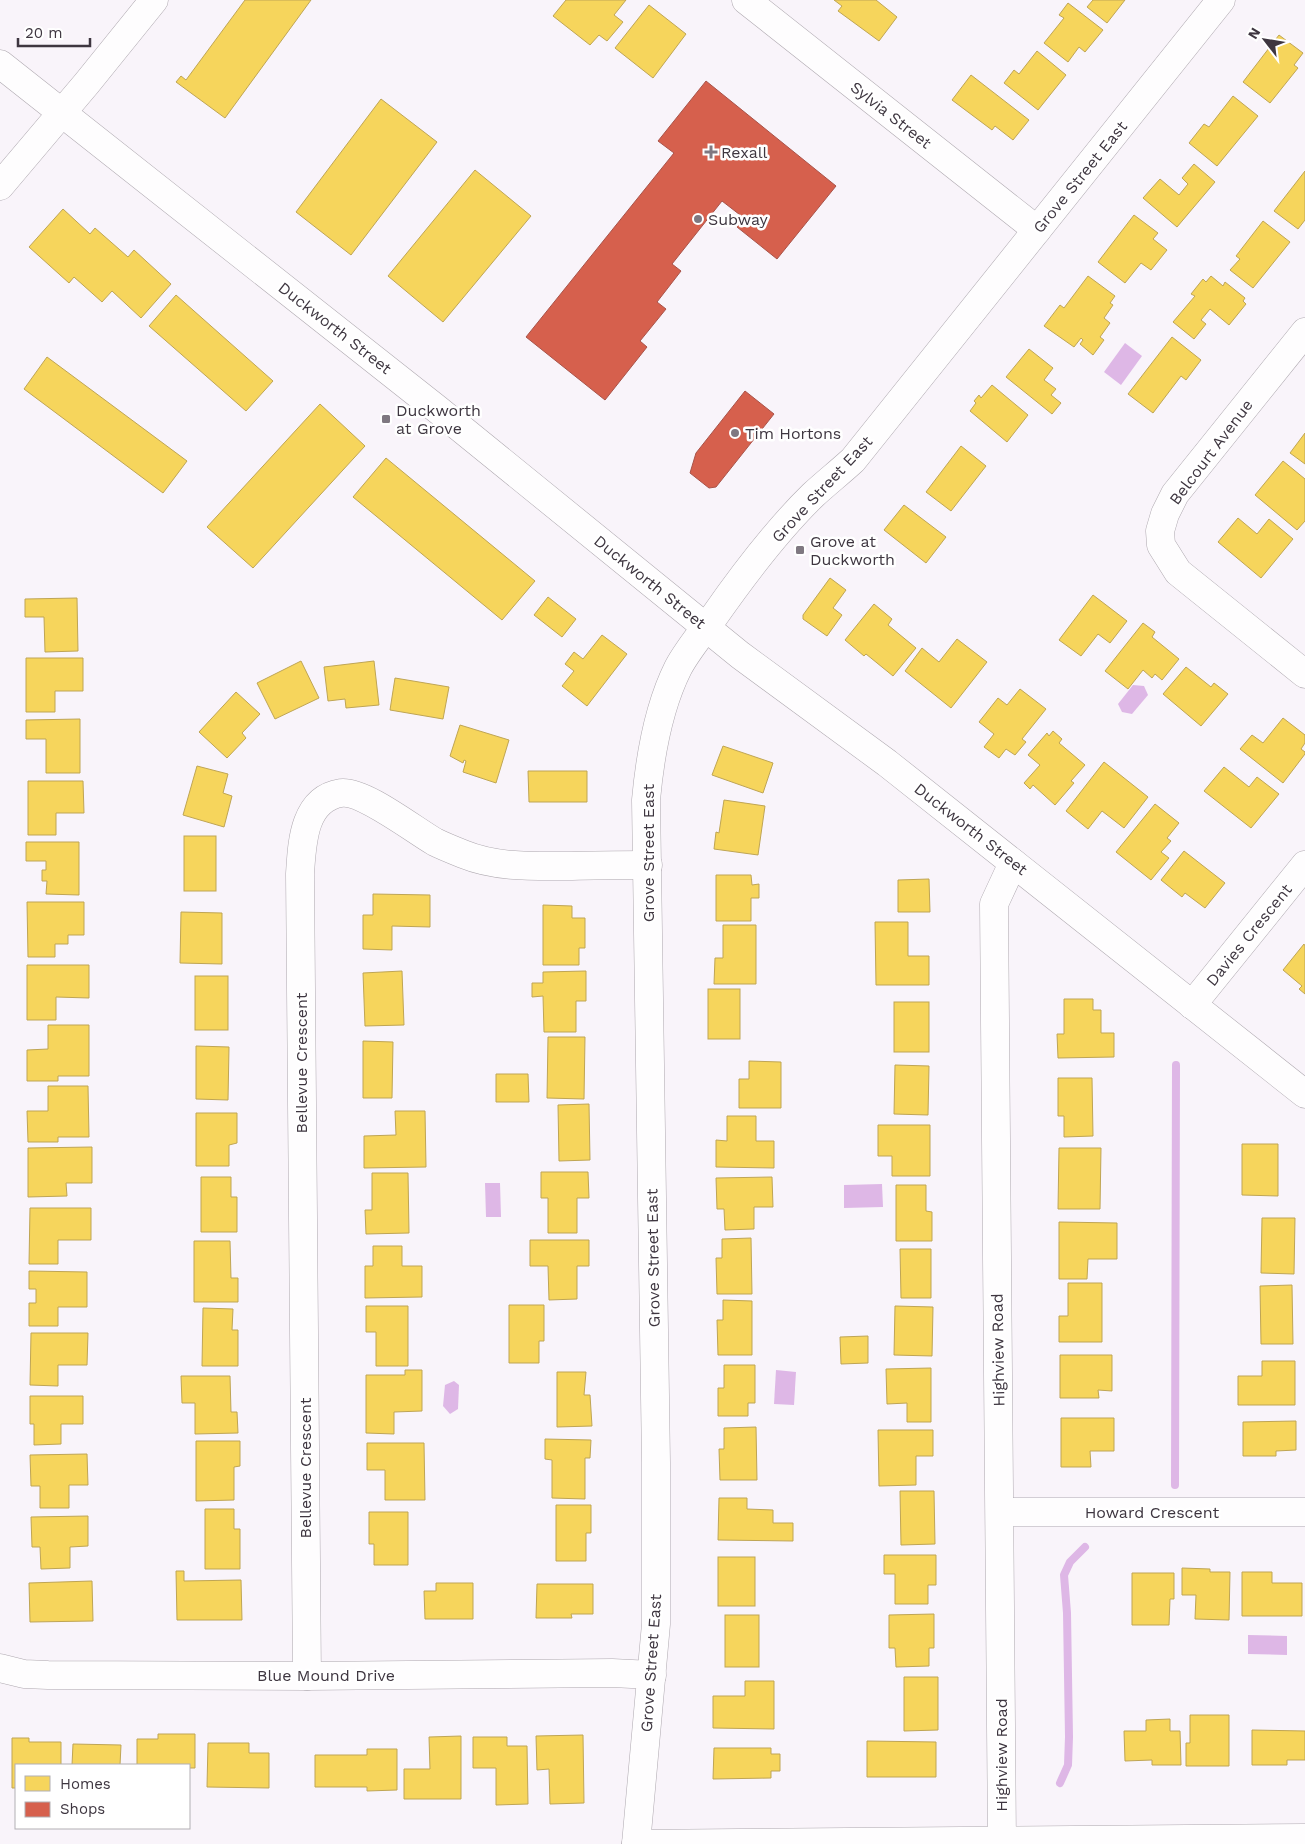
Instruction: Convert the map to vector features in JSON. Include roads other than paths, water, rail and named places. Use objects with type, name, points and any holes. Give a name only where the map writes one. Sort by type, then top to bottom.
[{"type":"street","points":[[0,186],[154,0]]},
{"type":"street","name":"Sylvia Street","points":[[746,0],[1037,230]]},
{"type":"street","name":"Grove Street East","points":[[636,1844],[656,1624],[656,1462],[646,800],[655,738],[665,702],[678,667],[738,583],[792,517],[813,495],[853,460],[1222,0]]},
{"type":"street","name":"Duckworth Street","points":[[0,64],[429,403],[740,656],[887,763],[1305,1094]]},
{"type":"street","name":"Belcourt Avenue","points":[[1305,332],[1175,494],[1165,514],[1160,531],[1161,544],[1178,572],[1305,674]]},
{"type":"street","name":"Bellevue Crescent","points":[[306,1676],[300,874],[305,827],[313,809],[328,797],[342,793],[358,796],[380,807],[436,842],[465,855],[493,862],[523,867],[648,864]]},
{"type":"street","name":"Highview Road","points":[[1002,1842],[994,904],[1013,863]]},
{"type":"street","name":"Davies Crescent","points":[[1192,1004],[1305,865]]},
{"type":"street","name":"Howard Crescent","points":[[1000,1512],[1305,1512]]},
{"type":"street","name":"Blue Mound Drive","points":[[0,1668],[24,1674],[48,1675],[306,1676],[612,1673],[652,1675]]},
{"type":"street","points":[[636,1844],[1305,1838]]},
{"type":"waterway","points":[[1175,1485],[1176,1065]]},
{"type":"waterway","points":[[1060,1783],[1068,1765],[1069,1737],[1067,1613],[1064,1575],[1070,1562],[1085,1547]]},
{"type":"place","name":"Rexall","points":[[711,152]]},
{"type":"place","name":"Subway","points":[[698,219]]},
{"type":"place","name":"Duckworth at Grove","points":[[386,419]]},
{"type":"place","name":"Tim Hortons","points":[[735,433]]},
{"type":"place","name":"Grove at Duckworth","points":[[800,550]]}]
